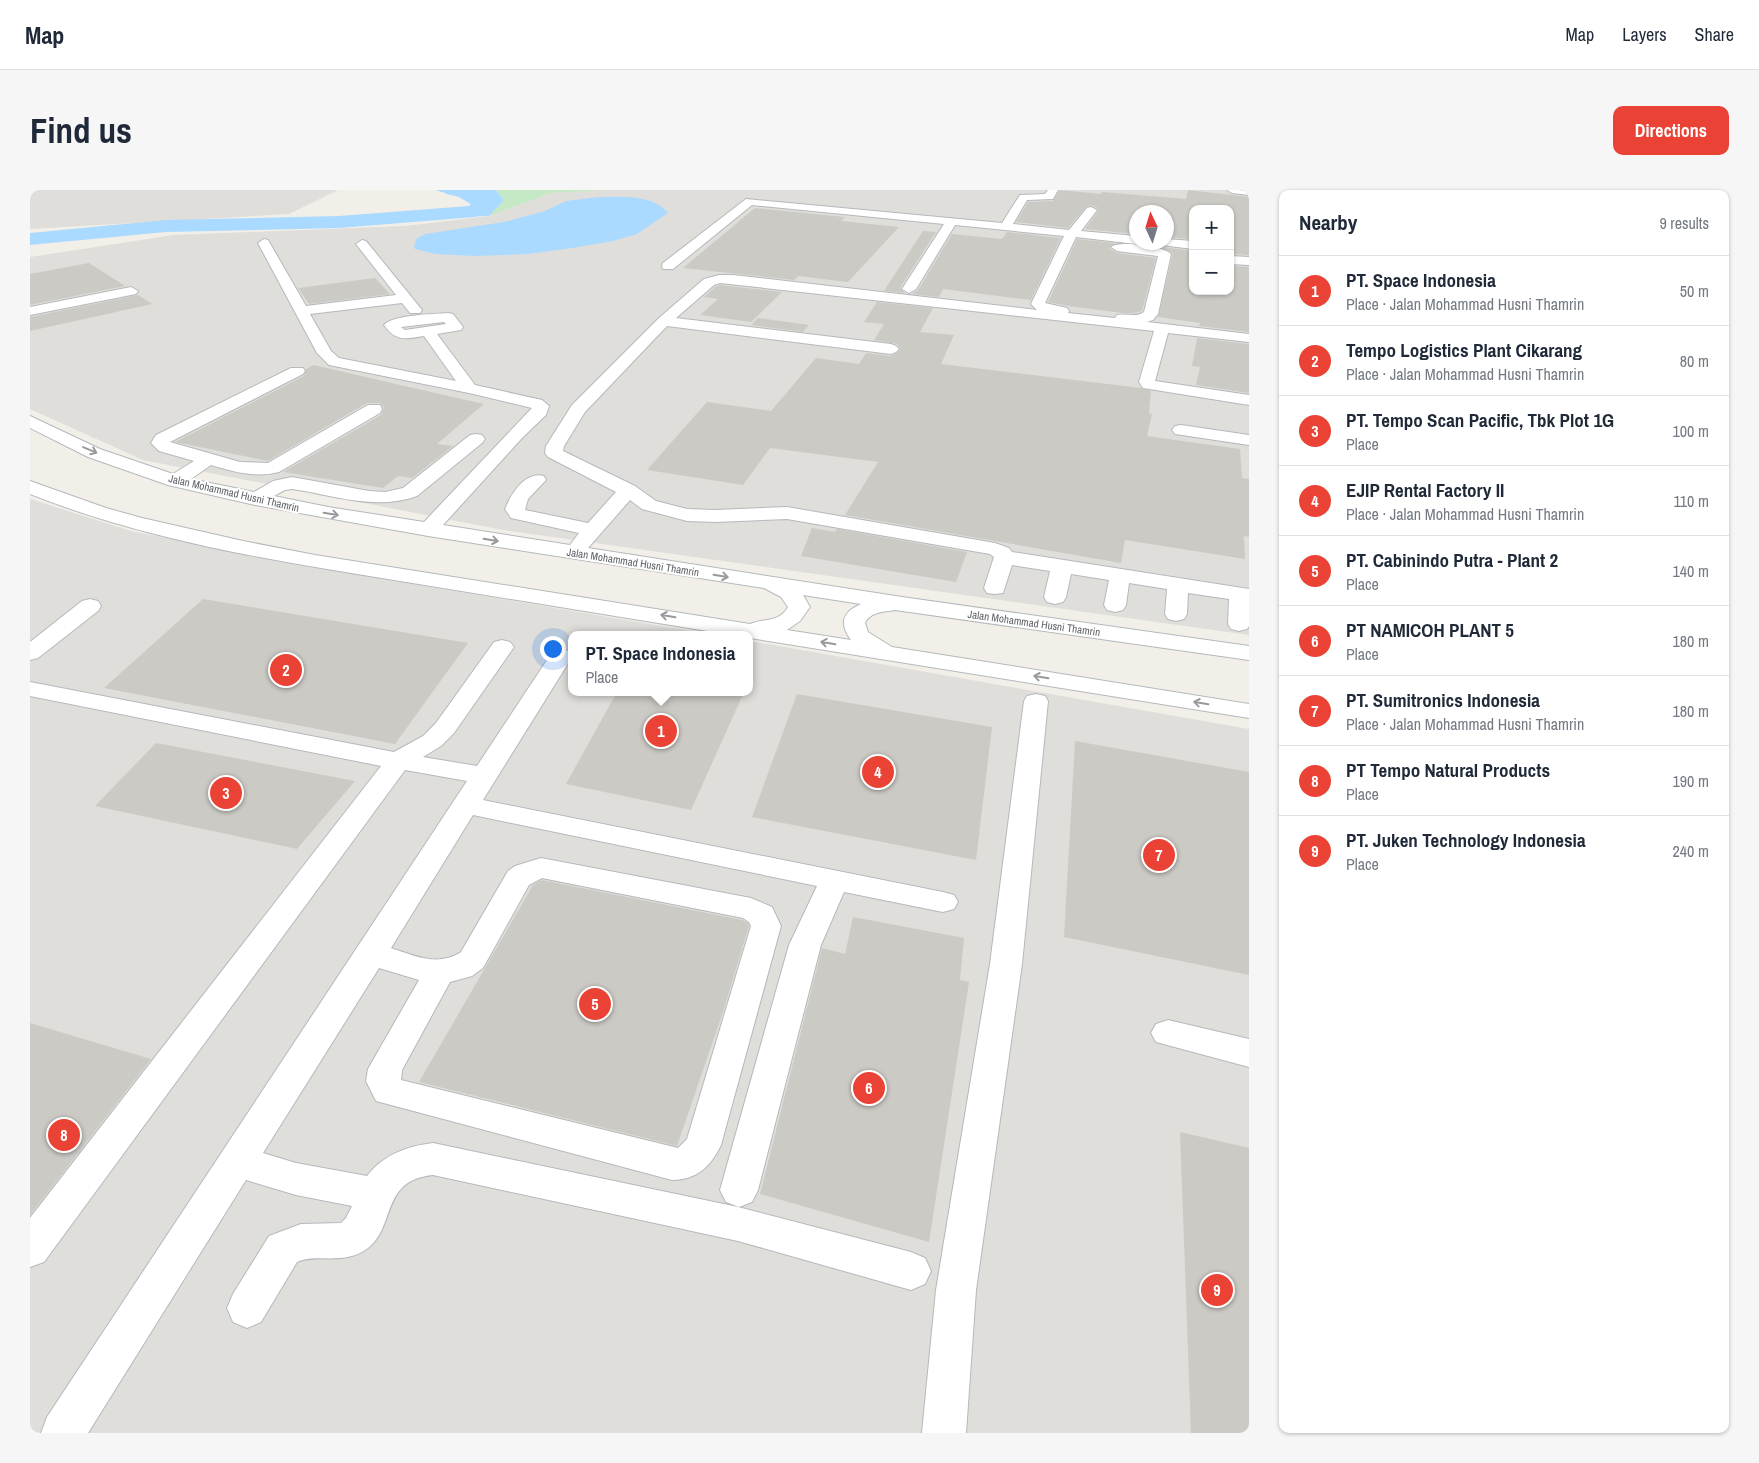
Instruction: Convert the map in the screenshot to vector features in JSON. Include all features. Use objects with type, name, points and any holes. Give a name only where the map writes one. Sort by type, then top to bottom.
[{"type":"street","points":[[1005,227],[1024,197],[1049,197],[1053,190]]},
{"type":"street","points":[[1232,190],[1249,192]]},
{"type":"street","points":[[668,266],[749,202],[959,225],[1005,227],[1069,238],[1164,253],[1151,314],[1147,318],[1136,319],[1039,306],[1038,304],[1069,238],[1090,210]]},
{"type":"street","points":[[909,289],[959,225]]},
{"type":"street","points":[[1069,238],[1129,240]]},
{"type":"street","points":[[264,243],[325,353],[334,362],[470,388],[541,406],[540,411],[516,434],[428,530]]},
{"type":"street","points":[[1174,243],[1189,245]]},
{"type":"street","points":[[362,244],[405,298],[470,388]]},
{"type":"street","points":[[1234,249],[1249,251]]},
{"type":"street","points":[[1234,260],[1249,261]]},
{"type":"street","points":[[1246,590],[1124,566],[1062,565],[1004,556],[1002,552],[995,549],[787,513],[715,516],[688,515],[648,505],[628,490],[554,453],[555,446],[578,409],[621,362],[709,282],[725,279],[1249,338]]},
{"type":"street","points":[[30,311],[131,292]]},
{"type":"street","points":[[301,312],[405,298]]},
{"type":"street","points":[[664,321],[891,350]]},
{"type":"street","points":[[1162,328],[1147,383],[1157,387],[1249,400]]},
{"type":"street","points":[[297,371],[160,441],[160,444],[208,459],[246,468],[269,469],[374,409]]},
{"type":"street","name":"Jalan Mohammad Husni Thamrin","points":[[30,421],[94,453],[175,481],[256,499],[428,530],[766,583],[1249,653]]},
{"type":"street","points":[[1181,430],[1249,440]]},
{"type":"street","points":[[30,433],[58,436]]},
{"type":"street","points":[[256,499],[280,484],[292,483],[382,498],[399,497],[410,492],[476,438]]},
{"type":"street","points":[[175,481],[208,459]]},
{"type":"street","points":[[537,480],[519,497],[515,509],[518,514],[592,530]]},
{"type":"street","points":[[30,487],[56,498],[201,539],[324,562],[1249,711]]},
{"type":"street","points":[[575,552],[628,490]]},
{"type":"street","points":[[994,588],[1004,556]]},
{"type":"street","points":[[1055,597],[1062,565]]},
{"type":"street","points":[[1124,566],[1178,584],[1246,590]]},
{"type":"street","points":[[1115,605],[1124,566]]},
{"type":"street","points":[[743,628],[764,629],[782,624],[795,617],[799,607],[795,596],[783,588],[766,583]]},
{"type":"street","points":[[1176,614],[1178,584]]},
{"type":"street","points":[[1239,624],[1246,590]]},
{"type":"street","points":[[889,653],[861,638],[855,629],[855,620],[861,612],[871,607],[902,604]]},
{"type":"street","points":[[30,653],[90,606]]},
{"type":"street","points":[[30,1249],[398,762],[432,741],[455,717],[502,647]]},
{"type":"street","points":[[63,1433],[561,656]]},
{"type":"street","points":[[30,689],[398,762],[484,776]]},
{"type":"street","points":[[944,1433],[956,1290],[1006,964],[1036,700]]},
{"type":"street","points":[[465,805],[943,902]]},
{"type":"street","points":[[371,953],[440,972],[465,966],[472,960],[518,878],[525,873],[541,868],[751,909],[762,915],[766,926],[703,1145],[693,1160],[687,1164],[672,1164],[388,1091],[383,1080],[385,1069],[440,972]]},
{"type":"street","points":[[739,1190],[805,944],[835,880]]},
{"type":"street","points":[[1168,1033],[1249,1053]]},
{"type":"street","points":[[247,1308],[283,1249],[291,1243],[349,1239],[360,1231],[376,1194],[385,1180],[397,1170],[420,1160],[433,1159],[738,1224],[911,1271]]},
{"type":"street","points":[[237,1161],[296,1179],[376,1194]]},
{"type":"shaded area","points":[[30,190],[338,190],[289,214],[30,229]]},
{"type":"shaded area","points":[[607,190],[1249,190],[1249,635],[503,530],[143,460],[30,409],[30,257],[174,235],[405,226],[489,216],[551,193]]},
{"type":"shaded area","points":[[30,499],[131,531],[294,564],[691,631],[568,631],[568,696],[753,696],[753,642],[1249,729],[1249,1433],[30,1433]]},
{"type":"green space","points":[[496,190],[607,190],[551,193],[489,216],[504,200]]},
{"type":"water","points":[[435,190],[496,190],[504,200],[489,216],[444,217],[378,224],[292,229],[248,227],[172,230],[30,243],[30,235],[146,224],[355,218],[453,210],[472,205],[459,197]]},
{"type":"water","points":[[599,197],[626,197],[654,202],[668,213],[637,234],[613,241],[528,254],[475,256],[435,254],[415,249],[414,246],[417,238],[425,234],[504,222],[545,211],[566,201]]},
{"type":"building","points":[[1060,190],[1186,199],[1188,190],[1249,197],[1249,255],[1234,254],[1234,205],[1189,205],[1189,239],[1174,238],[1174,205],[1129,205],[1129,233],[1085,229],[1098,211],[1098,208],[1091,205],[1086,207],[1068,228],[1016,222],[1028,202],[1053,201]]},
{"type":"building","points":[[755,208],[845,217],[841,221],[899,227],[848,282],[798,276],[794,280],[683,268]]},
{"type":"building","points":[[923,231],[936,232],[900,288],[905,293],[884,291]]},
{"type":"building","points":[[1007,232],[1061,238],[1031,300],[943,289],[939,297],[912,294],[918,290],[952,234],[1002,239]]},
{"type":"building","points":[[1077,239],[1114,243],[1109,248],[1117,253],[1156,258],[1142,311],[1123,313],[1048,302]]},
{"type":"building","points":[[1174,249],[1189,250],[1189,295],[1234,295],[1234,266],[1249,267],[1249,332],[1199,326],[1200,323],[1158,317],[1173,253],[1166,250]]},
{"type":"building","points":[[89,263],[125,286],[30,305],[30,274]]},
{"type":"building","points":[[375,278],[390,294],[309,304],[298,288]]},
{"type":"building","points":[[720,285],[782,292],[751,322],[700,315],[718,299],[704,297]]},
{"type":"building","points":[[138,295],[152,304],[30,331],[30,317]]},
{"type":"building","points":[[877,302],[933,308],[920,332],[954,335],[941,364],[1141,388],[1151,391],[1149,413],[1152,414],[1147,436],[1240,449],[1242,478],[1249,479],[1249,537],[1244,536],[1245,559],[1125,540],[1121,563],[845,515],[878,462],[770,448],[743,485],[647,470],[707,402],[771,411],[816,358],[859,364],[866,353],[891,356],[897,353],[901,349],[897,344],[874,340],[884,324],[864,322]]},
{"type":"building","points":[[758,318],[809,325],[803,332],[751,325]]},
{"type":"building","points":[[1197,338],[1249,344],[1249,393],[1196,385],[1200,367],[1192,366]]},
{"type":"building","points":[[314,365],[484,404],[437,444],[453,446],[412,478],[398,476],[383,488],[283,472],[381,415],[384,408],[380,403],[367,403],[268,461],[175,442],[304,376],[306,369]]},
{"type":"building","points":[[812,528],[835,532],[837,529],[967,552],[956,582],[801,556]]},
{"type":"building","points":[[203,599],[468,643],[395,744],[104,688]]},
{"type":"building","points":[[797,694],[992,727],[976,860],[752,817]]},
{"type":"building","points":[[615,696],[742,696],[691,810],[566,784]]},
{"type":"building","points":[[1075,741],[1249,772],[1249,975],[1064,937]]},
{"type":"building","points":[[156,743],[355,781],[297,849],[95,806]]},
{"type":"building","points":[[542,880],[742,920],[748,923],[749,926],[723,1012],[677,1146],[419,1082],[533,885]]},
{"type":"building","points":[[853,917],[964,938],[960,980],[969,982],[929,1242],[760,1194],[822,948],[845,954]]},
{"type":"building","points":[[30,1023],[151,1059],[30,1215]]},
{"type":"building","points":[[1180,1132],[1249,1148],[1249,1433],[1191,1433]]},
{"type":"waterway","points":[[30,239],[166,226],[339,222],[405,218],[475,211],[489,197],[453,190]]},
{"type":"place","name":"Tempo Logistics Plant Cikarang","points":[[286,670]]},
{"type":"place","name":"PT. Space Indonesia","points":[[661,731]]},
{"type":"place","name":"EJIP Rental Factory II","points":[[878,772]]},
{"type":"place","name":"PT. Tempo Scan Pacific, Tbk Plot 1G","points":[[226,793]]},
{"type":"place","name":"PT. Sumitronics Indonesia","points":[[1159,855]]},
{"type":"place","name":"PT. Cabinindo Putra - Plant 2","points":[[595,1004]]},
{"type":"place","name":"PT NAMICOH PLANT 5","points":[[869,1088]]},
{"type":"place","name":"PT Tempo Natural Products","points":[[64,1135]]},
{"type":"place","name":"PT. Juken Technology Indonesia","points":[[1217,1290]]}]
